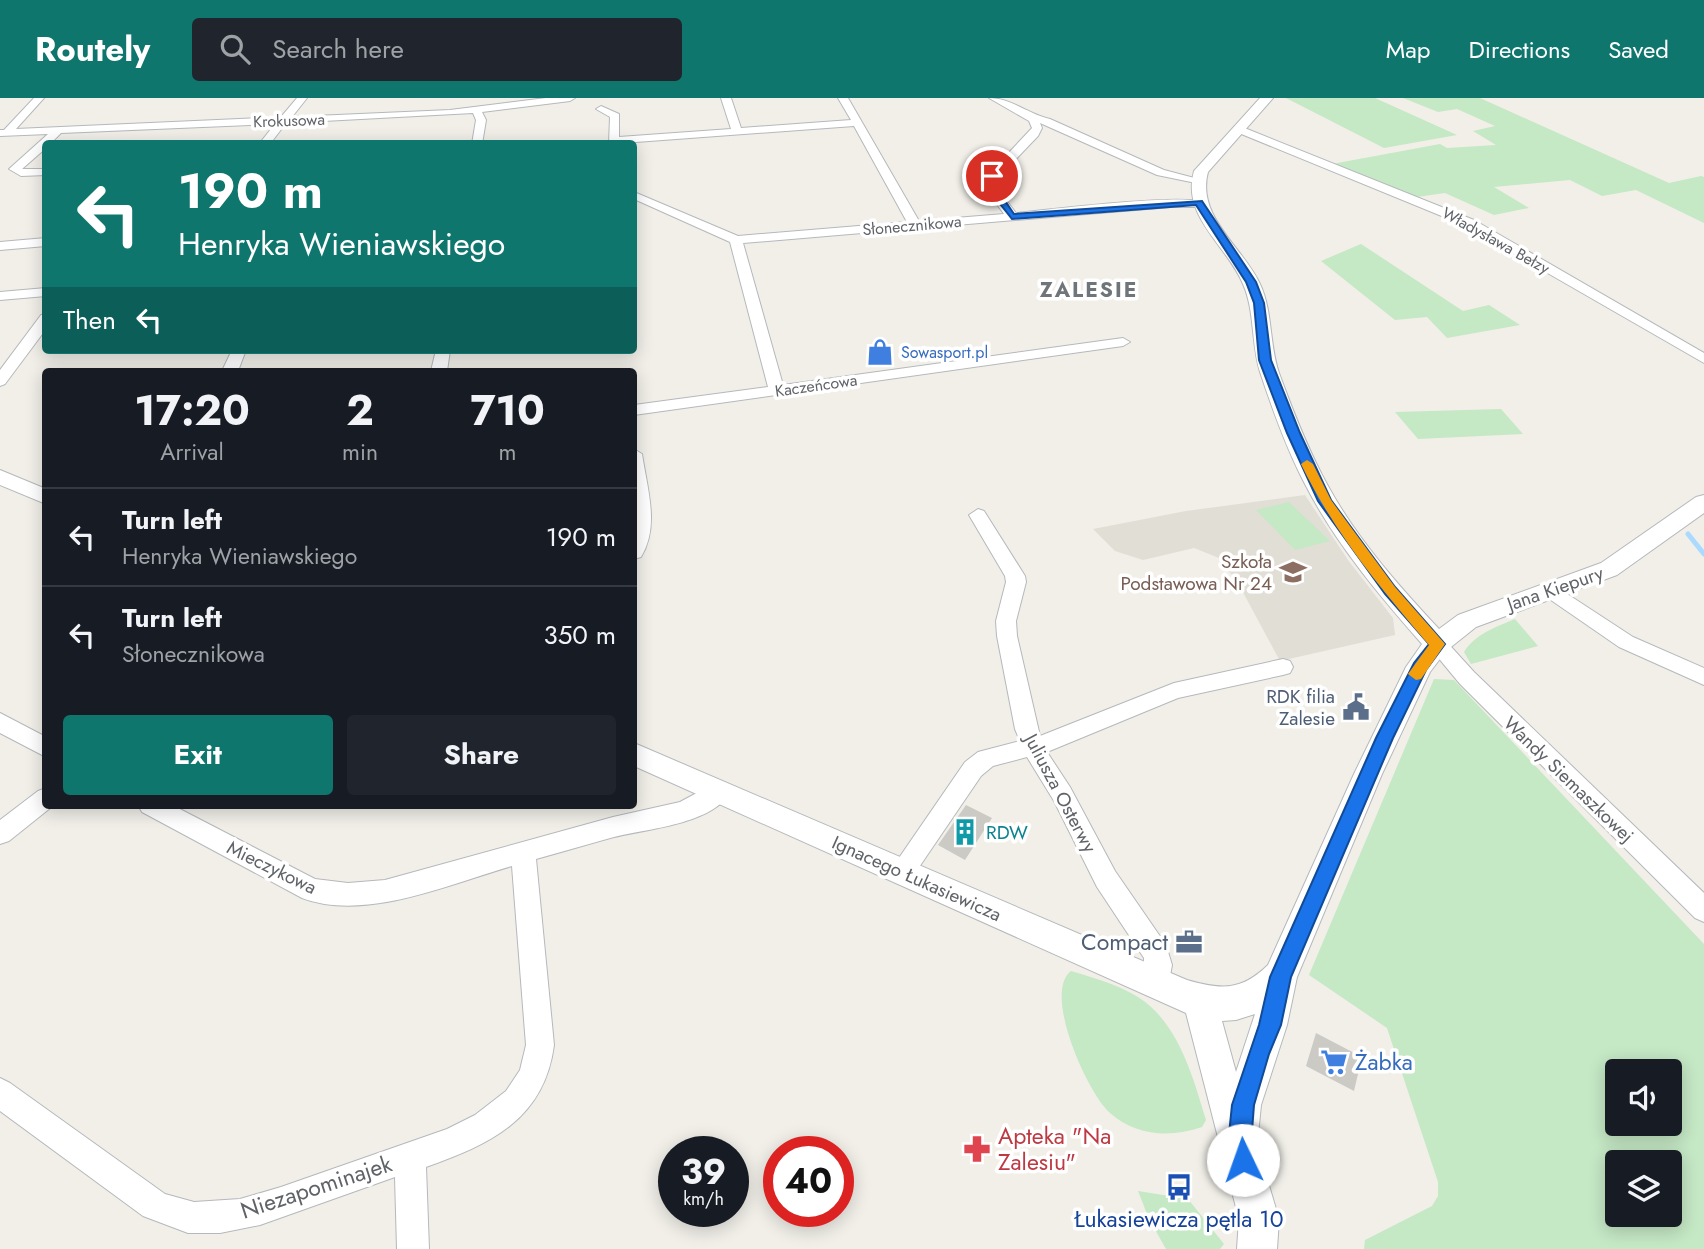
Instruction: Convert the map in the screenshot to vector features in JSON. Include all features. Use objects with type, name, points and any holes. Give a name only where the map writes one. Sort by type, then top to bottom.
[{"type":"street","name":"Krokusowa","points":[[4,132],[39,98]]},
{"type":"street","points":[[267,140],[302,98]]},
{"type":"street","name":"Krokusowa","points":[[4,132],[477,110],[570,98]]},
{"type":"street","points":[[726,98],[737,132]]},
{"type":"street","points":[[844,98],[915,225]]},
{"type":"street","points":[[994,98],[1033,119],[1046,121],[1172,177],[1196,180]]},
{"type":"street","points":[[1267,98],[1211,158],[1196,180],[1199,202],[1251,282],[1259,303],[1265,360],[1325,501],[1390,590],[1437,644]]},
{"type":"street","points":[[601,109],[615,116],[614,140]]},
{"type":"street","points":[[477,110],[481,120],[478,140]]},
{"type":"street","points":[[1012,216],[993,191],[989,179],[1034,134],[1037,128],[1033,119]]},
{"type":"street","points":[[637,140],[857,123]]},
{"type":"street","points":[[48,140],[60,129]]},
{"type":"street","name":"Władysława Bełzy","points":[[1238,130],[1470,223],[1704,359]]},
{"type":"street","points":[[42,145],[15,169],[21,173],[42,173]]},
{"type":"street","name":"Słonecznikowa","points":[[637,196],[736,240],[1199,202]]},
{"type":"street","points":[[736,240],[777,391]]},
{"type":"street","points":[[0,246],[42,242]]},
{"type":"street","points":[[0,296],[42,292]]},
{"type":"street","points":[[0,381],[42,323]]},
{"type":"street","name":"Kaczeńcowa","points":[[637,410],[1123,342]]},
{"type":"street","points":[[0,477],[42,495]]},
{"type":"street","points":[[637,478],[643,525],[637,546]]},
{"type":"street","name":"Jana Kiepury","points":[[1280,977],[1387,733],[1419,667],[1437,644],[1467,621],[1495,608],[1552,591],[1609,569],[1704,502]]},
{"type":"street","name":"Juliusza Osterwy","points":[[978,514],[1015,576],[1016,582],[1006,621],[1007,636],[1026,729],[1106,879],[1157,954],[1160,965],[1157,983]]},
{"type":"street","points":[[1552,591],[1626,642],[1704,677]]},
{"type":"street","name":"Wandy Siemaszkowej","points":[[1437,644],[1467,678],[1704,910]]},
{"type":"street","points":[[902,871],[973,769],[986,759],[1060,738],[1174,691],[1283,667]]},
{"type":"street","points":[[0,722],[42,746]]},
{"type":"street","name":"Ignacego Łukasiewicza","points":[[637,755],[1202,1001],[1224,1005],[1243,1002],[1260,995],[1280,977]]},
{"type":"street","name":"Mieczykowa","points":[[158,809],[312,890],[335,895],[385,891],[684,811],[710,800],[719,791]]},
{"type":"street","points":[[0,834],[42,801]]},
{"type":"street","points":[[410,1156],[480,1129],[501,1116],[519,1099],[537,1068],[540,1045],[523,852]]},
{"type":"street","points":[[1239,1144],[1243,1105],[1270,1025],[1280,977]]},
{"type":"street","points":[[1202,1001],[1206,1029],[1259,1219],[1257,1249]]},
{"type":"street","name":"Niezapominajek","points":[[0,1093],[154,1205],[176,1215],[201,1218],[236,1214],[410,1156],[413,1249]]},
{"type":"shaded area","name":"Szkoła Podstawowa Nr 24","points":[[1305,495],[1348,560],[1393,618],[1395,635],[1280,661],[1238,583],[1219,558],[1194,548],[1143,560],[1115,551],[1093,529],[1186,511]]},
{"type":"green space","points":[[1286,98],[1375,98],[1457,135],[1384,148]]},
{"type":"green space","points":[[1403,98],[1480,98],[1669,183],[1704,177],[1704,223],[1636,190],[1602,196],[1570,180],[1494,187],[1529,208],[1494,215],[1445,193],[1417,197],[1332,164],[1440,144],[1447,148],[1496,145],[1473,131],[1495,126],[1457,109],[1438,112]]},
{"type":"green space","points":[[1361,244],[1463,311],[1489,305],[1520,325],[1447,338],[1427,317],[1395,320],[1321,261]]},
{"type":"green space","points":[[1501,409],[1523,434],[1418,439],[1395,412]]},
{"type":"green space","points":[[1289,502],[1330,541],[1295,550],[1256,510]]},
{"type":"green space","points":[[1515,619],[1538,646],[1471,664],[1464,652],[1474,640]]},
{"type":"green space","points":[[1434,679],[1454,680],[1704,944],[1704,1249],[1364,1249],[1365,1240],[1432,1206],[1438,1196],[1438,1182],[1387,1028],[1309,975]]},
{"type":"green space","points":[[1071,971],[1130,992],[1152,1008],[1164,1021],[1189,1069],[1206,1120],[1202,1127],[1178,1133],[1154,1133],[1120,1121],[1110,1113],[1091,1086],[1071,1043],[1062,1000],[1063,983]]},
{"type":"green space","points":[[1138,1191],[1188,1199],[1224,1244],[1220,1249],[1166,1249],[1149,1219]]},
{"type":"building","name":"RDW","points":[[966,805],[992,818],[965,860],[938,845]]},
{"type":"building","name":"Żabka","points":[[1316,1033],[1362,1057],[1354,1091],[1306,1066]]},
{"type":"waterway","points":[[1688,534],[1704,554]]},
{"type":"slow traffic","points":[[1307,464],[1325,501],[1345,530],[1406,610],[1437,644],[1416,674]]},
{"type":"place","name":"Sowasport.pl","points":[[880,352]]},
{"type":"place","name":"Szkoła Podstawowa Nr 24","points":[[1293,572]]},
{"type":"place","name":"RDK filia Zalesie","points":[[1356,707]]},
{"type":"place","name":"RDW","points":[[965,832]]},
{"type":"place","name":"Compact","points":[[1189,942]]},
{"type":"place","name":"Żabka","points":[[1334,1062]]},
{"type":"place","name":"Apteka \"Na Zalesiu\"","points":[[977,1149]]},
{"type":"place","name":"Łukasiewicza pętla 10","points":[[1179,1187]]},
{"type":"district","name":"ZALESIE","points":[[1089,290]]},
{"type":"route","points":[[992,176],[989,179],[990,186],[1012,216],[1199,202],[1251,282],[1259,303],[1265,360],[1325,501],[1390,590],[1437,644],[1419,667],[1384,738],[1296,947],[1280,977],[1270,1025],[1243,1105],[1239,1144],[1243,1160]]}]
